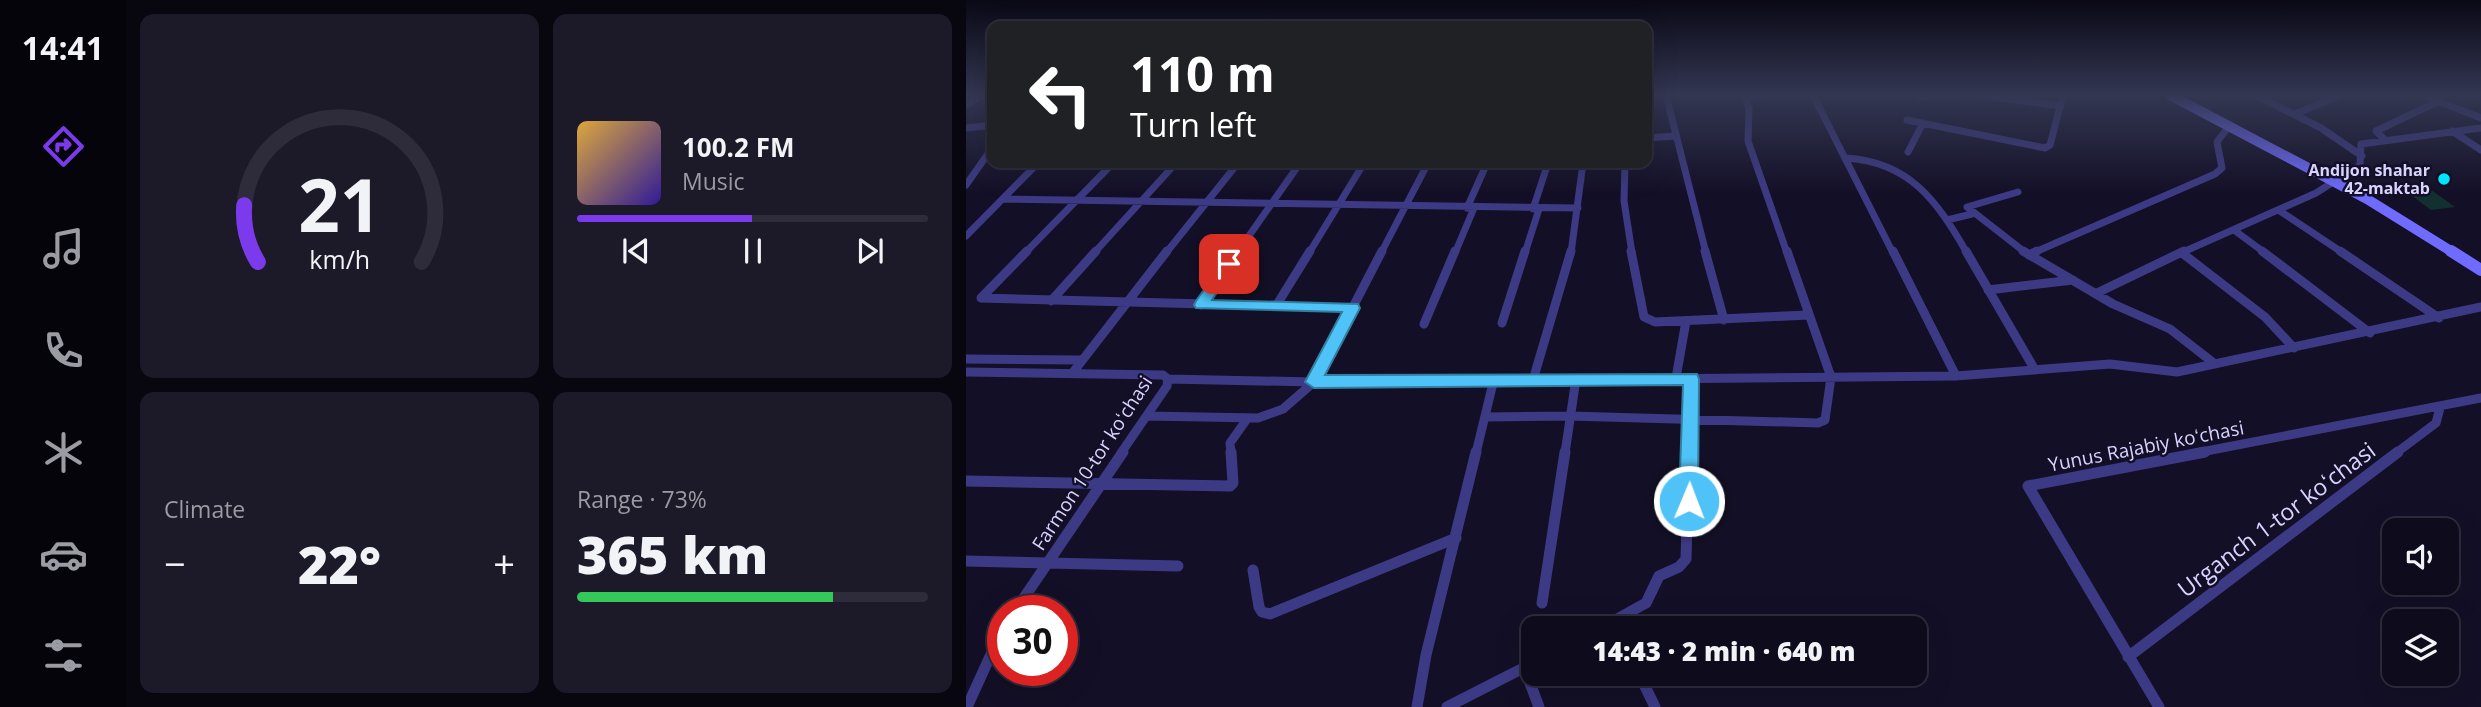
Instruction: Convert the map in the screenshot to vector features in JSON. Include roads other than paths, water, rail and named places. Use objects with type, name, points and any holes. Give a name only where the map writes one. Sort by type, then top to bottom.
[{"type":"main road","points":[[2233,128],[2410,224],[2481,270]]},
{"type":"street","points":[[1673,128],[1724,320]]},
{"type":"street","points":[[1485,417],[1570,416],[1818,423],[1825,420],[1828,414],[1831,377],[1748,141],[1748,128]]},
{"type":"street","points":[[1830,128],[1956,376]]},
{"type":"street","points":[[1908,152],[1920,128]]},
{"type":"street","points":[[1947,128],[2045,148],[2050,145],[2055,128]]},
{"type":"street","points":[[2029,254],[2215,174],[2222,168],[2218,139],[2227,128]]},
{"type":"street","points":[[2321,128],[2361,156]]},
{"type":"street","points":[[2382,128],[2376,131],[2384,139]]},
{"type":"street","points":[[2097,293],[2182,253],[2280,212],[2357,167],[2362,162],[2361,144],[2481,128]]},
{"type":"street","points":[[2452,131],[2481,150]]},
{"type":"street","points":[[1652,138],[1675,136]]},
{"type":"street","points":[[966,185],[987,155]]},
{"type":"street","points":[[1846,158],[1870,159],[1902,173],[1929,196],[1947,220],[2035,370]]},
{"type":"street","points":[[966,236],[1033,168]]},
{"type":"street","points":[[1108,168],[981,298],[1353,308]]},
{"type":"street","points":[[1051,301],[1173,168]]},
{"type":"street","points":[[1074,372],[1080,360],[1234,168]]},
{"type":"street","points":[[1201,305],[1297,168]]},
{"type":"street","points":[[1276,306],[1361,168]]},
{"type":"street","points":[[1147,416],[1247,419],[1277,413],[1314,382],[1425,168]]},
{"type":"street","points":[[1424,324],[1486,168]]},
{"type":"street","points":[[1502,323],[1547,168]]},
{"type":"street","points":[[1533,380],[1570,265],[1582,168]]},
{"type":"street","points":[[1624,168],[1627,221],[1644,317],[1655,322],[1808,315]]},
{"type":"street","points":[[2018,192],[1967,205],[1972,214],[2029,254],[2113,304],[2170,329],[2215,364]]},
{"type":"street","points":[[1003,199],[1578,208]]},
{"type":"street","points":[[2280,212],[2439,318]]},
{"type":"street","points":[[1947,220],[1972,214]]},
{"type":"street","points":[[2234,230],[2370,333]]},
{"type":"street","points":[[2182,253],[2265,317],[2294,348]]},
{"type":"street","points":[[1988,290],[2075,280]]},
{"type":"street","points":[[1168,379],[1314,382],[1956,376],[2110,364],[2177,372],[2370,333],[2481,307]]},
{"type":"street","points":[[1676,378],[1686,321]]},
{"type":"street","points":[[966,359],[1080,360]]},
{"type":"street","name":"Farmon 10-tor koʻchasi","points":[[966,372],[1074,372],[1163,376],[1168,379],[1167,386],[1026,595]]},
{"type":"street","points":[[1417,707],[1426,655],[1494,379]]},
{"type":"street","points":[[1542,603],[1576,379]]},
{"type":"street","points":[[1626,616],[1646,603],[1659,576],[1679,567],[1686,559],[1691,379]]},
{"type":"street","name":"Yunus Rajabiy koʻchasi","points":[[2159,707],[2028,486],[2481,398]]},
{"type":"street","name":"Urganch 1-tor koʻchasi","points":[[2128,657],[2436,423],[2440,408]]},
{"type":"street","points":[[966,481],[1231,486],[1230,443],[1247,419]]},
{"type":"street","points":[[1253,570],[1259,607],[1262,612],[1270,614],[1456,538]]},
{"type":"street","points":[[966,561],[1178,566]]},
{"type":"street","points":[[967,704],[987,662]]},
{"type":"street","points":[[1447,707],[1521,669]]},
{"type":"street","points":[[1534,686],[1539,707]]},
{"type":"street","points":[[1645,686],[1655,707]]},
{"type":"place","name":"Andijon shahar 42-maktab","points":[[2444,179]]}]
